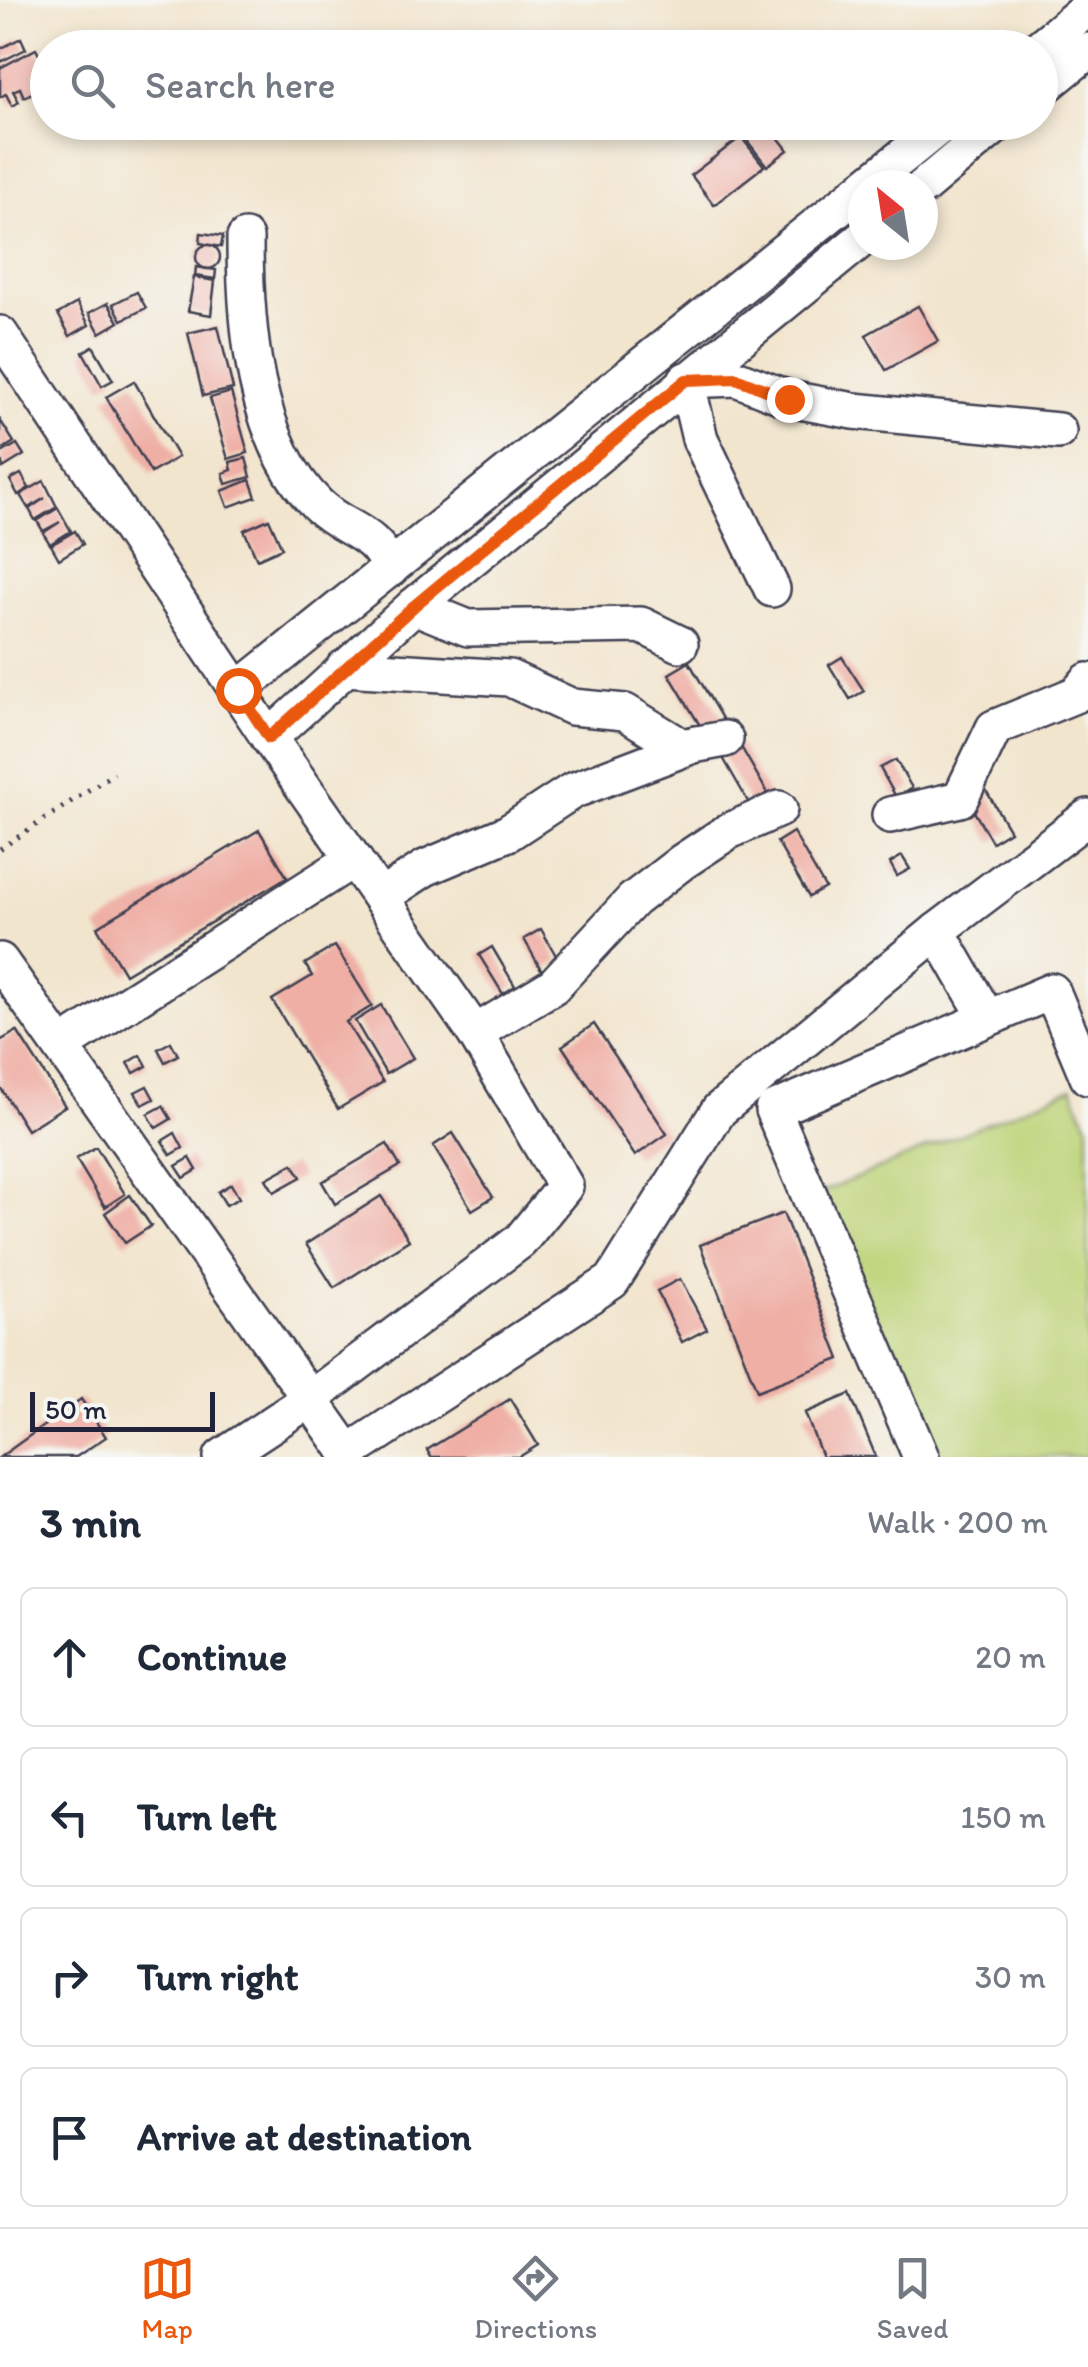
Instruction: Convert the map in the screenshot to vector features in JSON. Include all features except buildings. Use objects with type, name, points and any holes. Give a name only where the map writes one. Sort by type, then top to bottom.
[{"type":"street","points":[[1058,32],[1088,8]]},
{"type":"street","points":[[1058,75],[1088,51]]},
{"type":"street","points":[[886,170],[923,140]]},
{"type":"street","points":[[938,174],[979,140]]},
{"type":"street","points":[[238,690],[848,201]]},
{"type":"street","points":[[245,238],[248,320],[267,416],[301,483],[319,506],[380,546],[390,569]]},
{"type":"street","points":[[269,738],[414,606],[848,250]]},
{"type":"street","points":[[0,334],[269,738],[475,1033],[565,1186],[520,1240],[310,1399],[222,1457]]},
{"type":"street","points":[[686,380],[736,378],[789,399],[854,411],[1058,432]]},
{"type":"street","points":[[686,380],[700,439],[772,589]]},
{"type":"street","points":[[414,606],[468,628],[641,625],[680,644]]},
{"type":"street","points":[[344,668],[509,678],[572,707],[624,712],[682,747],[711,742],[572,791],[508,834],[425,868],[381,898]]},
{"type":"street","points":[[890,815],[960,799],[994,728],[1076,694],[1088,681]]},
{"type":"street","points":[[475,1033],[554,986],[633,900],[682,862],[729,830],[779,809]]},
{"type":"street","points":[[0,960],[350,1455],[612,1281],[719,1110],[936,930],[1088,817]]},
{"type":"street","points":[[61,1046],[354,859]]},
{"type":"street","points":[[936,930],[987,1018]]},
{"type":"street","points":[[921,1457],[773,1110],[1052,991],[1088,1076]]},
{"type":"path","points":[[0,849],[114,773]]},
{"type":"green space","points":[[1072,1088],[1088,1125],[1088,1457],[930,1457],[820,1193]]},
{"type":"route","points":[[238,690],[269,738],[414,606],[686,380],[736,378],[789,399]]}]
